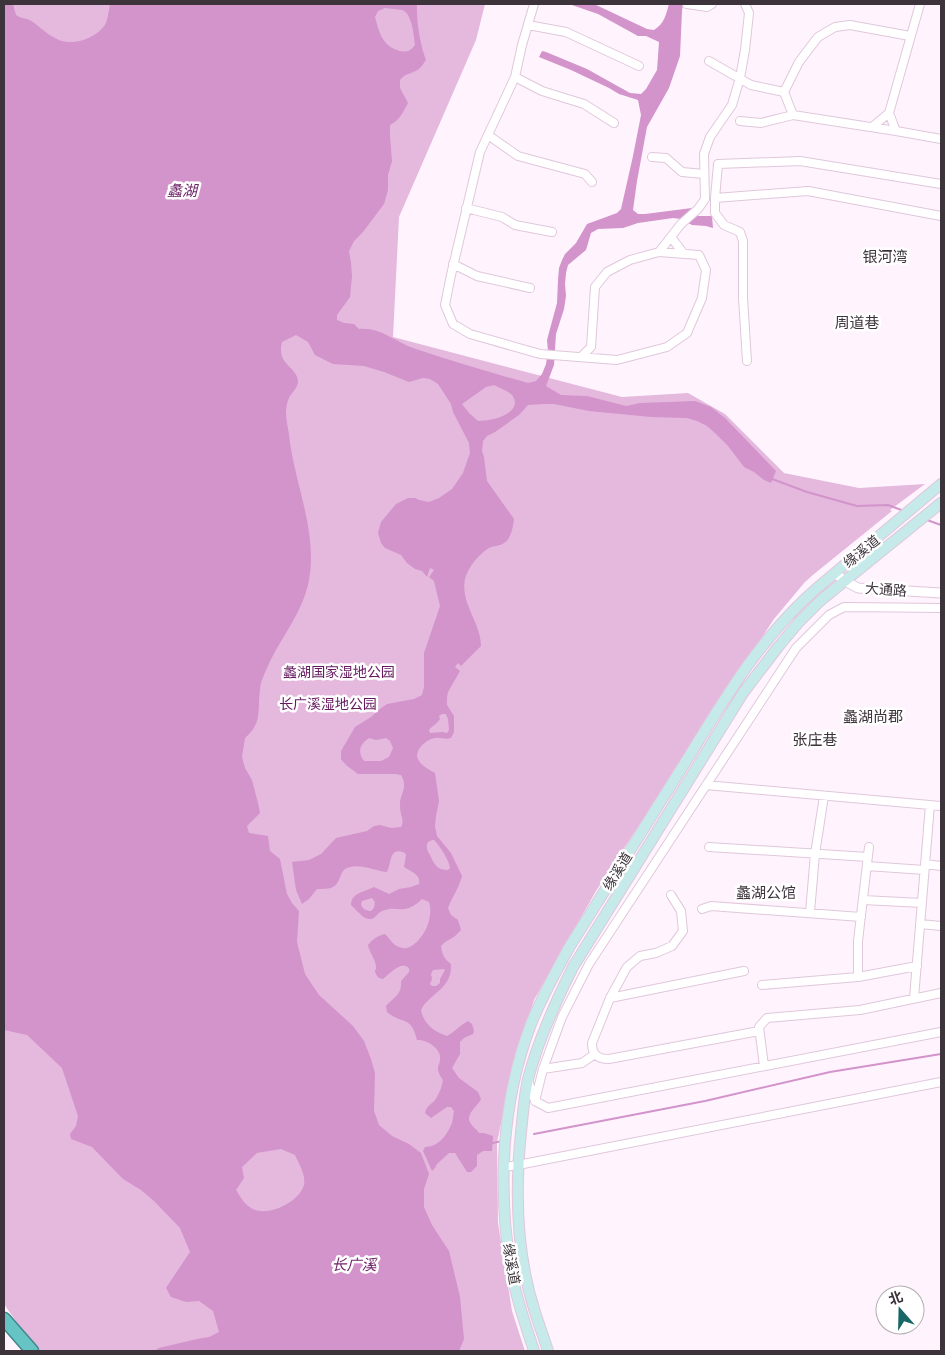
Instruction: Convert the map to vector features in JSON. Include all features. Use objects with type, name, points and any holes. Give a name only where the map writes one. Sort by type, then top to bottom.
[{"type":"highway","points":[[4,1319],[30,1351]]},
{"type":"main road","name":"缘溪道","points":[[534,1351],[522,1317],[512,1275],[506,1233],[504,1167],[507,1122],[520,1057],[549,984],[731,688],[778,627],[800,602],[941,484]]},
{"type":"main road","name":"缘溪道","points":[[548,1351],[534,1311],[522,1250],[518,1217],[518,1165],[528,1080],[554,1004],[573,967],[743,694],[778,647],[820,601],[938,506]]},
{"type":"street","points":[[534,4],[516,77],[480,152],[445,305],[453,324],[470,334],[540,354],[556,356],[581,357],[599,359],[617,360],[667,347],[688,333],[702,298],[706,270],[698,255],[659,252],[630,260],[607,272],[595,287],[591,347],[599,359]]},
{"type":"street","points":[[687,4],[707,7],[712,4]]},
{"type":"street","points":[[659,252],[681,224],[698,209],[705,198],[704,154],[710,137],[732,105],[740,78],[745,50],[748,13],[745,4]]},
{"type":"street","points":[[872,127],[889,113],[920,4]]},
{"type":"street","points":[[528,24],[566,32],[639,66]]},
{"type":"street","points":[[793,115],[784,92],[799,62],[818,37],[835,27],[850,25],[910,36]]},
{"type":"street","points":[[709,61],[751,84],[784,92]]},
{"type":"street","points":[[516,77],[542,91],[584,104],[614,122]]},
{"type":"street","points":[[889,113],[896,131]]},
{"type":"street","points":[[740,121],[761,122],[793,115],[941,139]]},
{"type":"street","points":[[488,135],[518,156],[585,174],[592,182]]},
{"type":"street","points":[[652,157],[666,158],[682,172],[704,174]]},
{"type":"street","points":[[747,361],[743,298],[743,241],[740,232],[724,225],[715,213],[718,164],[800,161],[941,184]]},
{"type":"street","points":[[715,198],[808,191],[941,216]]},
{"type":"street","points":[[466,208],[502,217],[515,225],[552,232]]},
{"type":"street","points":[[671,237],[683,253]]},
{"type":"street","points":[[453,264],[477,276],[530,288]]},
{"type":"street","points":[[581,357],[591,347]]},
{"type":"street","name":"大通路","points":[[835,573],[858,588],[941,593]]},
{"type":"street","points":[[535,1101],[543,1069],[562,1017],[588,964],[796,648],[829,615],[844,607],[941,608]]},
{"type":"street","points":[[706,785],[941,806]]},
{"type":"street","points":[[810,912],[815,854],[824,796]]},
{"type":"street","points":[[914,998],[930,805]]},
{"type":"street","points":[[858,977],[858,941],[869,847]]},
{"type":"street","points":[[709,848],[868,857]]},
{"type":"street","points":[[867,866],[941,866]]},
{"type":"street","points":[[671,895],[681,911],[683,931],[672,946],[656,953],[640,956],[627,967],[610,998],[592,1043],[595,1054],[602,1059],[609,1059],[759,1031]]},
{"type":"street","points":[[863,900],[922,903]]},
{"type":"street","points":[[702,909],[710,906],[861,917]]},
{"type":"street","points":[[920,924],[941,926]]},
{"type":"street","points":[[762,985],[858,977],[917,966]]},
{"type":"street","points":[[610,998],[744,971]]},
{"type":"street","points":[[764,1066],[759,1027],[767,1018],[860,1010],[941,993]]},
{"type":"street","points":[[528,1080],[535,1101],[548,1108],[941,1032]]},
{"type":"street","points":[[543,1069],[582,1063],[595,1054]]},
{"type":"street","points":[[504,1167],[941,1082]]},
{"type":"green space","name":"长广溪湿地公园","points":[[4,4],[485,4],[476,40],[399,217],[393,337],[622,397],[688,393],[725,414],[784,473],[859,488],[925,484],[890,510],[892,511],[805,582],[774,619],[596,891],[534,1000],[510,1079],[497,1143],[498,1223],[512,1311],[525,1351],[40,1351],[28,1339],[4,1304]]},
{"type":"water","name":"蠡湖","points":[[4,4],[13,4],[16,15],[31,21],[55,38],[65,42],[72,42],[92,37],[102,28],[106,23],[110,4],[417,4],[419,32],[426,60],[419,69],[400,80],[400,88],[408,103],[399,118],[390,125],[392,161],[388,175],[388,190],[384,204],[354,241],[349,251],[352,276],[350,297],[337,315],[337,320],[354,324],[359,329],[380,332],[427,353],[528,383],[536,381],[542,374],[546,364],[547,340],[557,303],[559,268],[565,254],[576,243],[587,224],[617,213],[621,209],[641,115],[638,100],[619,94],[571,70],[539,57],[542,51],[546,52],[587,69],[630,93],[641,94],[657,70],[659,42],[646,36],[638,36],[598,14],[569,4],[594,4],[647,29],[654,30],[662,22],[669,4],[683,4],[680,56],[669,88],[647,127],[633,210],[638,214],[645,214],[692,208],[698,216],[712,216],[713,228],[692,225],[681,219],[673,218],[638,223],[623,228],[598,229],[591,233],[586,250],[568,265],[564,309],[556,334],[554,365],[546,386],[561,395],[587,396],[626,406],[640,403],[695,401],[711,407],[725,418],[776,471],[771,483],[764,480],[744,467],[716,434],[707,426],[697,421],[687,418],[651,417],[589,411],[554,404],[528,405],[519,415],[487,436],[483,441],[482,451],[487,481],[514,519],[513,526],[510,536],[506,541],[501,545],[489,548],[481,554],[466,574],[465,596],[478,629],[481,646],[461,666],[458,663],[455,667],[460,671],[448,692],[447,698],[447,705],[454,716],[454,732],[451,738],[431,739],[421,746],[417,754],[420,763],[435,773],[439,801],[435,826],[437,836],[451,853],[462,876],[448,908],[451,915],[458,920],[461,930],[441,946],[444,956],[451,964],[448,980],[421,1010],[424,1019],[430,1026],[447,1036],[468,1021],[472,1024],[473,1034],[460,1042],[460,1054],[452,1068],[459,1078],[478,1092],[481,1099],[470,1114],[469,1121],[479,1133],[493,1136],[492,1151],[483,1151],[477,1155],[477,1166],[471,1172],[467,1172],[455,1153],[449,1153],[432,1171],[423,1151],[425,1147],[438,1143],[445,1136],[452,1123],[454,1111],[451,1107],[447,1107],[431,1118],[425,1113],[434,1102],[442,1085],[443,1080],[438,1069],[440,1056],[431,1044],[417,1040],[415,1032],[409,1024],[387,1012],[386,1006],[399,992],[401,981],[409,972],[409,968],[406,966],[399,967],[383,979],[379,978],[375,972],[375,963],[368,945],[375,938],[385,934],[397,946],[406,948],[413,945],[422,936],[427,926],[430,911],[429,902],[422,899],[405,909],[388,909],[380,912],[371,919],[364,917],[351,905],[356,895],[374,887],[389,894],[399,889],[419,884],[417,876],[404,867],[405,853],[400,851],[394,853],[387,872],[362,867],[347,868],[336,885],[317,889],[302,904],[296,890],[292,862],[309,860],[321,854],[336,838],[367,831],[374,826],[380,825],[391,828],[401,827],[402,825],[400,802],[404,784],[401,775],[358,774],[341,759],[341,751],[355,727],[387,704],[414,699],[422,695],[424,687],[424,653],[440,606],[434,581],[429,577],[434,570],[430,568],[427,577],[422,571],[415,569],[407,563],[401,555],[385,548],[381,543],[378,533],[381,522],[396,504],[408,498],[429,502],[452,489],[463,473],[470,453],[469,443],[453,412],[451,404],[438,384],[430,379],[423,378],[409,382],[364,366],[333,364],[315,355],[308,342],[296,335],[282,342],[282,356],[297,376],[298,381],[288,401],[286,415],[292,453],[308,525],[311,562],[309,580],[302,603],[272,657],[261,682],[257,721],[255,727],[245,738],[242,757],[245,768],[252,780],[260,813],[247,826],[249,833],[268,836],[270,851],[280,859],[287,894],[299,911],[297,942],[305,974],[319,995],[353,1026],[364,1041],[375,1073],[374,1111],[379,1125],[392,1136],[409,1144],[421,1153],[429,1174],[424,1189],[424,1207],[432,1225],[449,1251],[460,1297],[464,1339],[459,1351],[154,1351],[159,1348],[209,1337],[219,1332],[213,1311],[199,1301],[186,1302],[171,1297],[166,1288],[190,1252],[180,1228],[154,1201],[123,1179],[92,1147],[71,1139],[70,1134],[76,1126],[78,1116],[62,1068],[27,1035],[4,1030]],"holes":[[[385,8],[405,12],[412,25],[415,45],[405,52],[392,48],[382,37],[375,17],[378,11]],[[494,385],[512,395],[515,400],[513,408],[502,416],[478,421],[462,404],[486,387]],[[446,714],[449,730],[447,733],[430,733],[429,730],[440,719],[439,716]],[[369,738],[376,740],[386,738],[390,741],[393,748],[389,757],[381,761],[364,761],[360,751],[363,743]],[[434,840],[448,861],[450,868],[448,870],[439,868],[436,865],[427,850],[428,842]],[[372,898],[375,902],[374,908],[371,911],[362,907],[362,901]],[[433,970],[445,970],[440,983],[436,986],[430,984]],[[281,1149],[295,1155],[303,1173],[304,1185],[301,1192],[289,1203],[273,1210],[257,1211],[246,1204],[236,1190],[244,1178],[242,1167],[257,1153]]]},
{"type":"waterway","points":[[772,479],[807,492],[857,506],[888,505],[904,511]]},
{"type":"waterway","points":[[927,520],[941,525]]},
{"type":"waterway","points":[[534,1134],[705,1101],[830,1072],[941,1054]]},
{"type":"waterway","points":[[493,1143],[502,1141]]},
{"type":"district","name":"银河湾","points":[[885,256]]},
{"type":"district","name":"周道巷","points":[[857,322]]},
{"type":"district","name":"蠡湖尚郡","points":[[873,716]]},
{"type":"district","name":"张庄巷","points":[[815,739]]},
{"type":"district","name":"蠡湖公馆","points":[[766,892]]},
{"type":"park label","name":"蠡湖国家湿地公园","points":[[339,671]]},
{"type":"water label","name":"长广溪","points":[[354,1264]]}]
